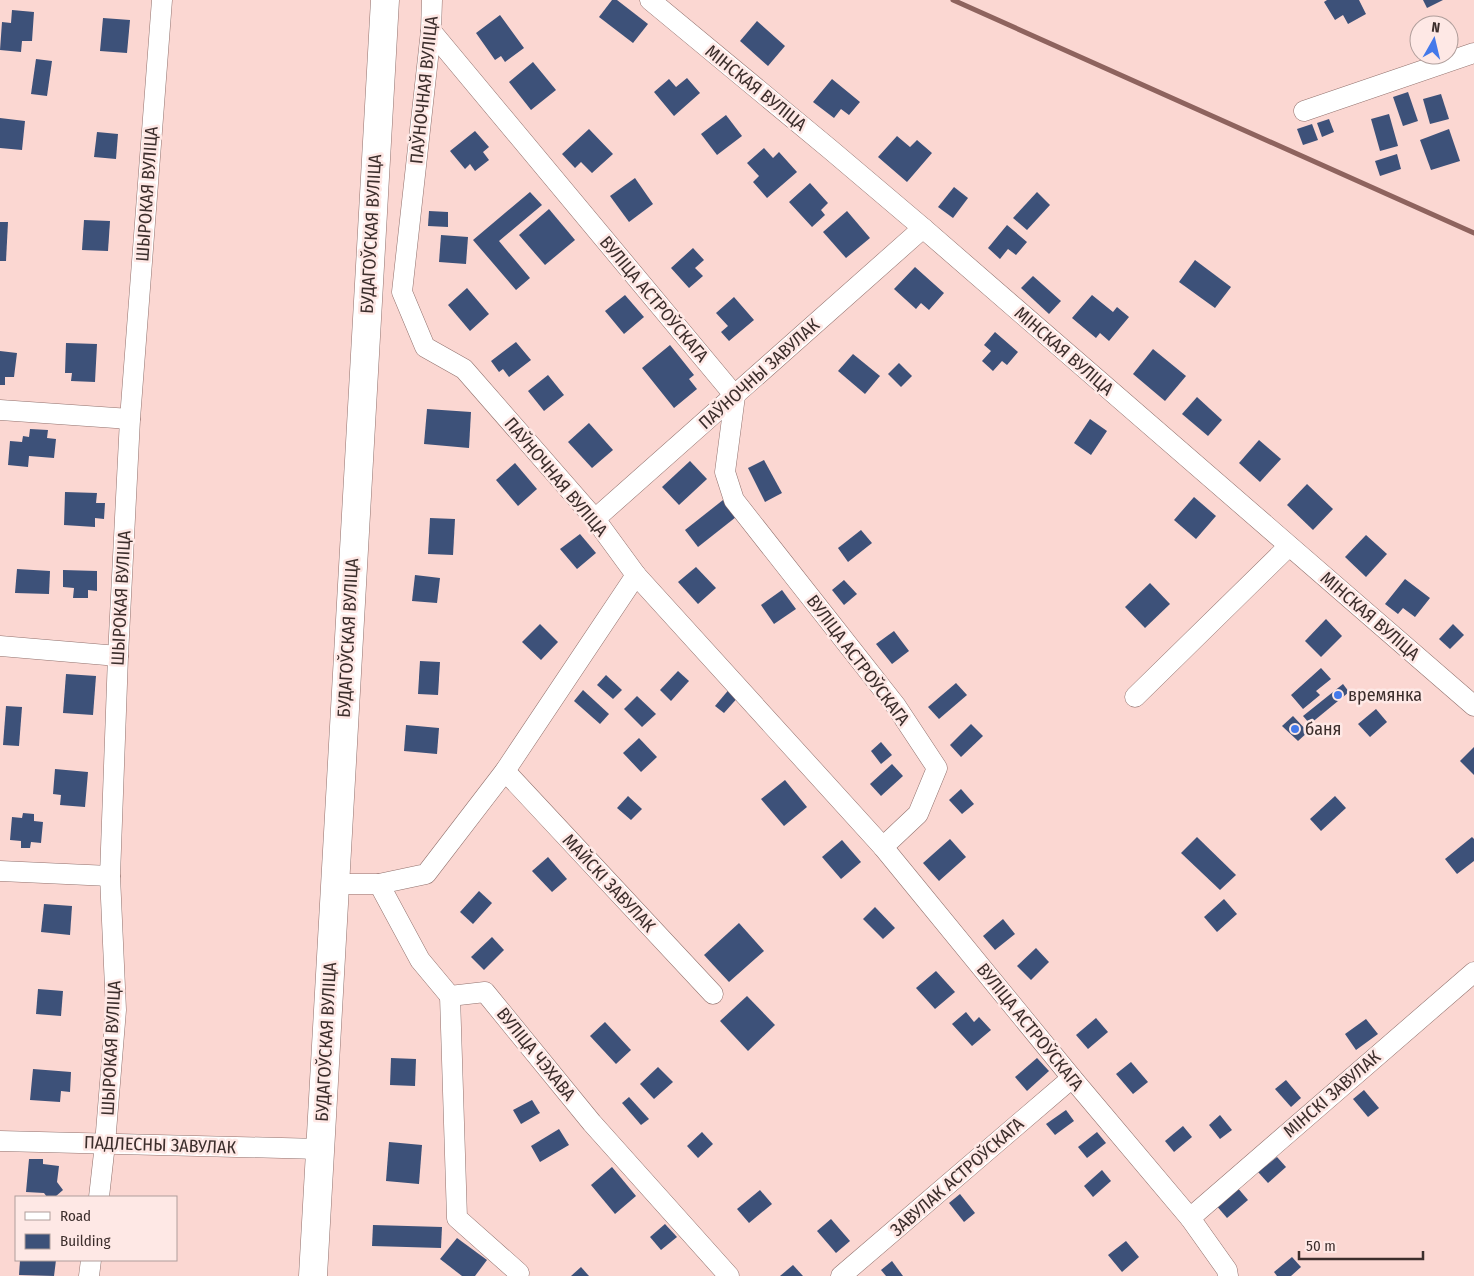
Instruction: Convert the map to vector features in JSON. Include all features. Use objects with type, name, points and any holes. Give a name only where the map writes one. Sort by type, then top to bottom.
[{"type":"street","name":"ШЫРОКАЯ ВУЛІЦА","points":[[99,1196],[116,1010],[110,876],[118,656],[130,419],[162,0]]},
{"type":"street","name":"БУДАГОЎСКАЯ ВУЛІЦА","points":[[313,1276],[385,0]]},
{"type":"street","name":"ПАЎНОЧНАЯ ВУЛІЦА","points":[[432,0],[431,31],[402,292],[425,347],[464,369],[595,519],[636,575],[883,847]]},
{"type":"street","name":"МІНСКАЯ ВУЛІЦА","points":[[650,0],[923,228],[1474,706]]},
{"type":"street","name":"ВУЛІЦА АСТРОЎСКАГА","points":[[431,31],[735,396],[725,472],[734,500],[896,706],[937,768],[918,814],[883,847],[1072,1078],[1190,1218],[1227,1270],[1228,1276]]},
{"type":"street","points":[[1304,111],[1474,53]]},
{"type":"street","name":"ПАЎНОЧНЫ ЗАВУЛАК","points":[[595,519],[923,228]]},
{"type":"street","points":[[0,410],[130,419]]},
{"type":"street","points":[[1135,697],[1288,546]]},
{"type":"street","points":[[334,884],[379,884],[426,874],[505,772],[636,575]]},
{"type":"street","points":[[0,646],[118,656]]},
{"type":"street","name":"МАЙСКІ ЗАВУЛАК","points":[[505,772],[713,994]]},
{"type":"street","points":[[0,871],[110,876]]},
{"type":"street","points":[[379,884],[420,960],[450,996],[456,1218],[518,1274]]},
{"type":"street","name":"МІНСКІ ЗАВУЛАК","points":[[1190,1218],[1474,972]]},
{"type":"street","name":"ВУЛІЦА ЧЭХАВА","points":[[450,996],[486,992],[592,1123],[729,1276]]},
{"type":"street","name":"ЗАВУЛАК АСТРОЎСКАГА","points":[[841,1276],[1072,1078]]},
{"type":"street","name":"ПАДЛЕСНЫ ЗАВУЛАК","points":[[0,1140],[320,1149]]},
{"type":"street","points":[[89,1276],[91,1261]]},
{"type":"building","points":[[612,0],[617,0],[648,24],[633,43],[599,17]]},
{"type":"building","points":[[1327,0],[1359,0],[1366,14],[1348,24],[1343,15],[1335,20],[1324,2]]},
{"type":"building","points":[[1423,0],[1443,0],[1427,8]]},
{"type":"building","points":[[12,10],[34,12],[32,41],[22,41],[21,52],[0,50],[2,22],[11,23]]},
{"type":"building","points":[[500,15],[524,48],[505,62],[501,56],[495,60],[476,33]]},
{"type":"building","points":[[103,18],[130,20],[127,53],[100,51]]},
{"type":"building","points":[[757,21],[785,46],[768,66],[740,41]]},
{"type":"building","points":[[36,59],[52,61],[47,96],[31,94]]},
{"type":"building","points":[[533,62],[556,90],[531,110],[509,82]]},
{"type":"building","points":[[687,78],[700,93],[674,116],[654,92],[669,79],[676,87]]},
{"type":"building","points":[[832,79],[860,102],[849,115],[841,109],[834,118],[813,102]]},
{"type":"building","points":[[1408,92],[1418,121],[1403,126],[1393,97]]},
{"type":"building","points":[[1441,94],[1449,119],[1430,124],[1423,99]]},
{"type":"building","points":[[1389,114],[1398,146],[1380,151],[1371,119]]},
{"type":"building","points":[[726,115],[742,136],[717,155],[701,134]]},
{"type":"building","points":[[0,118],[25,121],[22,150],[0,148]]},
{"type":"building","points":[[1329,119],[1334,132],[1322,137],[1317,123]]},
{"type":"building","points":[[1312,124],[1318,140],[1303,145],[1297,129]]},
{"type":"building","points":[[589,129],[613,154],[592,173],[581,162],[575,168],[562,154]]},
{"type":"building","points":[[1449,129],[1460,161],[1431,170],[1420,140]]},
{"type":"building","points":[[475,131],[489,147],[483,152],[489,160],[475,171],[470,164],[465,169],[450,151]]},
{"type":"building","points":[[97,132],[118,134],[116,159],[94,157]]},
{"type":"building","points":[[897,136],[910,147],[917,140],[932,153],[907,182],[878,157]]},
{"type":"building","points":[[764,148],[773,158],[779,152],[797,172],[767,198],[753,182],[759,176],[747,163]]},
{"type":"building","points":[[1397,154],[1401,169],[1380,176],[1375,161]]},
{"type":"building","points":[[635,178],[653,204],[629,222],[610,196]]},
{"type":"building","points":[[810,183],[828,203],[821,210],[825,215],[812,227],[789,202]]},
{"type":"building","points":[[954,187],[968,198],[953,218],[938,207]]},
{"type":"building","points":[[530,192],[542,205],[499,241],[530,278],[516,290],[473,240]]},
{"type":"building","points":[[1037,192],[1050,205],[1027,230],[1013,218]]},
{"type":"building","points":[[549,209],[575,240],[545,265],[519,235]]},
{"type":"building","points":[[429,211],[448,212],[448,227],[428,226]]},
{"type":"building","points":[[847,211],[870,238],[846,258],[823,232]]},
{"type":"building","points":[[84,220],[110,221],[108,251],[82,250]]},
{"type":"building","points":[[0,222],[8,222],[6,261],[0,261]]},
{"type":"building","points":[[1007,225],[1027,242],[1016,255],[1008,249],[1000,259],[988,248]]},
{"type":"building","points":[[441,235],[468,237],[466,264],[439,262]]},
{"type":"building","points":[[693,248],[704,260],[695,268],[703,276],[689,288],[671,268]]},
{"type":"building","points":[[1195,260],[1231,287],[1215,308],[1179,282]]},
{"type":"building","points":[[915,267],[944,293],[929,310],[921,303],[916,309],[894,289]]},
{"type":"building","points":[[1033,276],[1061,301],[1049,314],[1021,288]]},
{"type":"building","points":[[467,288],[489,314],[470,331],[448,305]]},
{"type":"building","points":[[625,295],[644,317],[624,334],[605,311]]},
{"type":"building","points":[[1092,295],[1113,312],[1117,307],[1129,317],[1109,341],[1100,333],[1096,338],[1072,318]]},
{"type":"building","points":[[734,297],[754,320],[729,341],[721,332],[728,326],[716,313]]},
{"type":"building","points":[[995,332],[1018,352],[1007,365],[1002,361],[993,371],[982,361],[991,351],[984,345]]},
{"type":"building","points":[[516,342],[531,360],[509,377],[503,369],[499,372],[491,361]]},
{"type":"building","points":[[66,343],[97,344],[95,382],[71,381],[72,373],[65,373]]},
{"type":"building","points":[[670,345],[694,375],[689,379],[697,389],[674,408],[642,368]]},
{"type":"building","points":[[1153,349],[1186,376],[1165,401],[1133,374]]},
{"type":"building","points":[[0,351],[17,353],[14,377],[5,377],[5,385],[0,385]]},
{"type":"building","points":[[853,354],[880,376],[865,394],[838,371]]},
{"type":"building","points":[[899,363],[912,376],[901,387],[888,374]]},
{"type":"building","points":[[548,375],[564,395],[544,411],[528,391]]},
{"type":"building","points":[[1197,397],[1222,420],[1208,436],[1182,414]]},
{"type":"building","points":[[427,409],[471,412],[469,448],[424,444]]},
{"type":"building","points":[[1090,419],[1107,431],[1091,455],[1074,443]]},
{"type":"building","points":[[589,423],[613,450],[592,468],[568,442]]},
{"type":"building","points":[[30,429],[48,430],[47,438],[56,439],[54,458],[29,456],[28,467],[8,465],[10,441],[22,442],[23,436],[29,437]]},
{"type":"building","points":[[1259,440],[1281,459],[1260,482],[1239,463]]},
{"type":"building","points":[[764,460],[782,493],[765,502],[748,468]]},
{"type":"building","points":[[690,461],[707,479],[679,505],[662,487]]},
{"type":"building","points":[[515,463],[537,489],[518,506],[496,480]]},
{"type":"building","points":[[1307,484],[1333,509],[1313,530],[1287,505]]},
{"type":"building","points":[[65,492],[97,493],[96,503],[105,503],[104,519],[95,518],[95,527],[64,525]]},
{"type":"building","points":[[1194,497],[1216,516],[1196,539],[1174,520]]},
{"type":"building","points":[[723,500],[736,517],[698,547],[685,530]]},
{"type":"building","points":[[430,518],[455,519],[453,555],[428,554]]},
{"type":"building","points":[[861,530],[872,543],[848,562],[838,548]]},
{"type":"building","points":[[580,534],[596,553],[577,569],[560,549]]},
{"type":"building","points":[[1366,535],[1387,554],[1366,577],[1345,557]]},
{"type":"building","points":[[696,567],[716,588],[698,604],[678,582]]},
{"type":"building","points":[[17,569],[50,571],[49,594],[15,593]]},
{"type":"building","points":[[63,570],[97,571],[97,591],[88,590],[88,598],[73,598],[74,588],[63,587]]},
{"type":"building","points":[[415,575],[440,578],[437,603],[412,601]]},
{"type":"building","points":[[1405,579],[1430,598],[1415,617],[1403,608],[1398,614],[1385,604]]},
{"type":"building","points":[[844,580],[857,594],[844,605],[832,590]]},
{"type":"building","points":[[1150,583],[1170,604],[1145,628],[1125,607]]},
{"type":"building","points":[[782,590],[796,609],[774,624],[761,605]]},
{"type":"building","points":[[1326,619],[1342,636],[1321,657],[1305,641]]},
{"type":"building","points":[[540,624],[558,642],[541,660],[522,642]]},
{"type":"building","points":[[1453,624],[1464,635],[1450,649],[1439,639]]},
{"type":"building","points":[[894,631],[909,651],[892,664],[876,644]]},
{"type":"building","points":[[420,661],[440,662],[438,695],[418,694]]},
{"type":"building","points":[[1321,668],[1331,679],[1316,691],[1320,695],[1303,709],[1291,695]]},
{"type":"building","points":[[678,671],[689,681],[671,701],[660,690]]},
{"type":"building","points":[[66,674],[96,676],[93,715],[63,713]]},
{"type":"building","points":[[606,675],[622,690],[613,699],[597,685]]},
{"type":"building","points":[[956,683],[967,695],[939,719],[928,707]]},
{"type":"building","points":[[1343,684],[1349,692],[1310,724],[1303,716]]},
{"type":"building","points":[[731,687],[740,695],[724,713],[715,706]]},
{"type":"building","points":[[583,690],[609,714],[600,724],[574,701]]},
{"type":"building","points":[[637,696],[656,714],[642,727],[624,709]]},
{"type":"building","points":[[6,706],[22,707],[19,746],[3,745]]},
{"type":"building","points":[[1376,709],[1387,722],[1370,737],[1358,724]]},
{"type":"building","name":"баня","points":[[1293,716],[1308,732],[1298,741],[1282,726]]},
{"type":"building","points":[[971,724],[983,736],[961,757],[950,745]]},
{"type":"building","points":[[406,725],[439,728],[437,754],[404,751]]},
{"type":"building","points":[[639,738],[657,757],[641,772],[623,753]]},
{"type":"building","points":[[881,742],[892,755],[881,764],[871,751]]},
{"type":"building","points":[[1474,747],[1474,775],[1460,761]]},
{"type":"building","points":[[892,764],[903,776],[881,796],[870,784]]},
{"type":"building","points":[[55,769],[88,772],[85,807],[60,805],[61,795],[53,794]]},
{"type":"building","points":[[785,780],[807,807],[784,826],[761,799]]},
{"type":"building","points":[[961,789],[974,804],[962,814],[949,800]]},
{"type":"building","points":[[628,796],[642,809],[631,820],[617,808]]},
{"type":"building","points":[[1335,796],[1346,808],[1321,831],[1310,819]]},
{"type":"building","points":[[23,813],[34,814],[34,821],[43,822],[41,843],[31,842],[30,848],[21,848],[21,841],[10,840],[12,817],[22,818]]},
{"type":"building","points":[[1197,837],[1236,875],[1220,890],[1181,853]]},
{"type":"building","points":[[1472,837],[1474,839],[1474,861],[1457,874],[1445,859]]},
{"type":"building","points":[[950,839],[966,857],[939,881],[923,863]]},
{"type":"building","points":[[842,840],[861,862],[841,879],[822,857]]},
{"type":"building","points":[[548,857],[567,879],[552,892],[532,871]]},
{"type":"building","points":[[479,891],[492,903],[473,924],[460,912]]},
{"type":"building","points":[[1224,899],[1237,914],[1217,932],[1204,917]]},
{"type":"building","points":[[44,904],[72,906],[70,935],[41,932]]},
{"type":"building","points":[[875,907],[895,928],[883,939],[863,919]]},
{"type":"building","points":[[1003,919],[1015,934],[995,950],[983,936]]},
{"type":"building","points":[[739,923],[764,951],[729,982],[704,955]]},
{"type":"building","points":[[492,937],[504,950],[484,970],[471,957]]},
{"type":"building","points":[[1036,948],[1049,962],[1031,980],[1017,966]]},
{"type":"building","points":[[936,971],[955,992],[935,1009],[916,988]]},
{"type":"building","points":[[38,989],[63,991],[61,1016],[36,1014]]},
{"type":"building","points":[[747,996],[775,1025],[748,1051],[720,1021]]},
{"type":"building","points":[[966,1012],[974,1022],[979,1017],[991,1030],[972,1046],[952,1024]]},
{"type":"building","points":[[1096,1018],[1108,1032],[1088,1049],[1076,1035]]},
{"type":"building","points":[[1366,1019],[1378,1034],[1356,1050],[1345,1034]]},
{"type":"building","points":[[605,1022],[631,1050],[616,1064],[590,1036]]},
{"type":"building","points":[[391,1058],[416,1059],[415,1086],[390,1085]]},
{"type":"building","points":[[1037,1058],[1049,1071],[1027,1091],[1015,1077]]},
{"type":"building","points":[[1131,1062],[1148,1082],[1133,1094],[1116,1074]]},
{"type":"building","points":[[658,1067],[673,1082],[654,1099],[640,1084]]},
{"type":"building","points":[[33,1069],[71,1072],[70,1092],[61,1091],[60,1102],[30,1100]]},
{"type":"building","points":[[1286,1080],[1301,1098],[1291,1107],[1275,1089]]},
{"type":"building","points":[[1364,1090],[1379,1108],[1368,1117],[1353,1099]]},
{"type":"building","points":[[629,1097],[649,1119],[641,1125],[622,1103]]},
{"type":"building","points":[[532,1100],[540,1113],[521,1124],[513,1110]]},
{"type":"building","points":[[1066,1110],[1074,1121],[1055,1135],[1046,1124]]},
{"type":"building","points":[[1220,1115],[1232,1130],[1220,1139],[1209,1125]]},
{"type":"building","points":[[1183,1126],[1192,1137],[1174,1152],[1165,1141]]},
{"type":"building","points":[[559,1129],[569,1145],[540,1162],[531,1146]]},
{"type":"building","points":[[702,1132],[713,1144],[698,1158],[687,1146]]},
{"type":"building","points":[[1097,1132],[1106,1143],[1087,1158],[1078,1147]]},
{"type":"building","points":[[389,1142],[422,1145],[419,1184],[386,1181]]},
{"type":"building","points":[[1277,1157],[1286,1167],[1268,1183],[1258,1172]]},
{"type":"building","points":[[29,1159],[43,1159],[43,1164],[59,1166],[57,1182],[63,1190],[56,1196],[26,1192]]},
{"type":"building","points":[[612,1167],[636,1196],[615,1214],[591,1185]]},
{"type":"building","points":[[1102,1170],[1111,1181],[1093,1197],[1084,1186]]},
{"type":"building","points":[[1236,1186],[1248,1200],[1227,1218],[1215,1204]]},
{"type":"building","points":[[760,1190],[772,1204],[749,1223],[737,1209]]},
{"type":"building","points":[[960,1194],[975,1213],[964,1222],[949,1203]]},
{"type":"building","points":[[831,1219],[850,1241],[836,1253],[817,1231]]},
{"type":"building","points":[[665,1224],[677,1237],[661,1250],[650,1237]]},
{"type":"building","points":[[373,1225],[442,1227],[441,1248],[372,1246]]},
{"type":"building","points":[[457,1238],[487,1260],[475,1276],[462,1276],[440,1259]]},
{"type":"building","points":[[1126,1241],[1139,1257],[1122,1272],[1108,1255]]},
{"type":"building","points":[[1292,1257],[1301,1267],[1291,1276],[1277,1276],[1274,1272]]},
{"type":"building","points":[[20,1261],[56,1261],[54,1276],[19,1275]]},
{"type":"building","points":[[892,1261],[903,1276],[886,1276],[881,1270]]},
{"type":"building","points":[[793,1265],[803,1276],[780,1276]]},
{"type":"building","points":[[581,1267],[589,1276],[571,1276]]},
{"type":"waterway","points":[[953,0],[1474,233]]},
{"type":"place","name":"времянка","points":[[1338,695]]},
{"type":"place","name":"баня","points":[[1295,729]]}]
